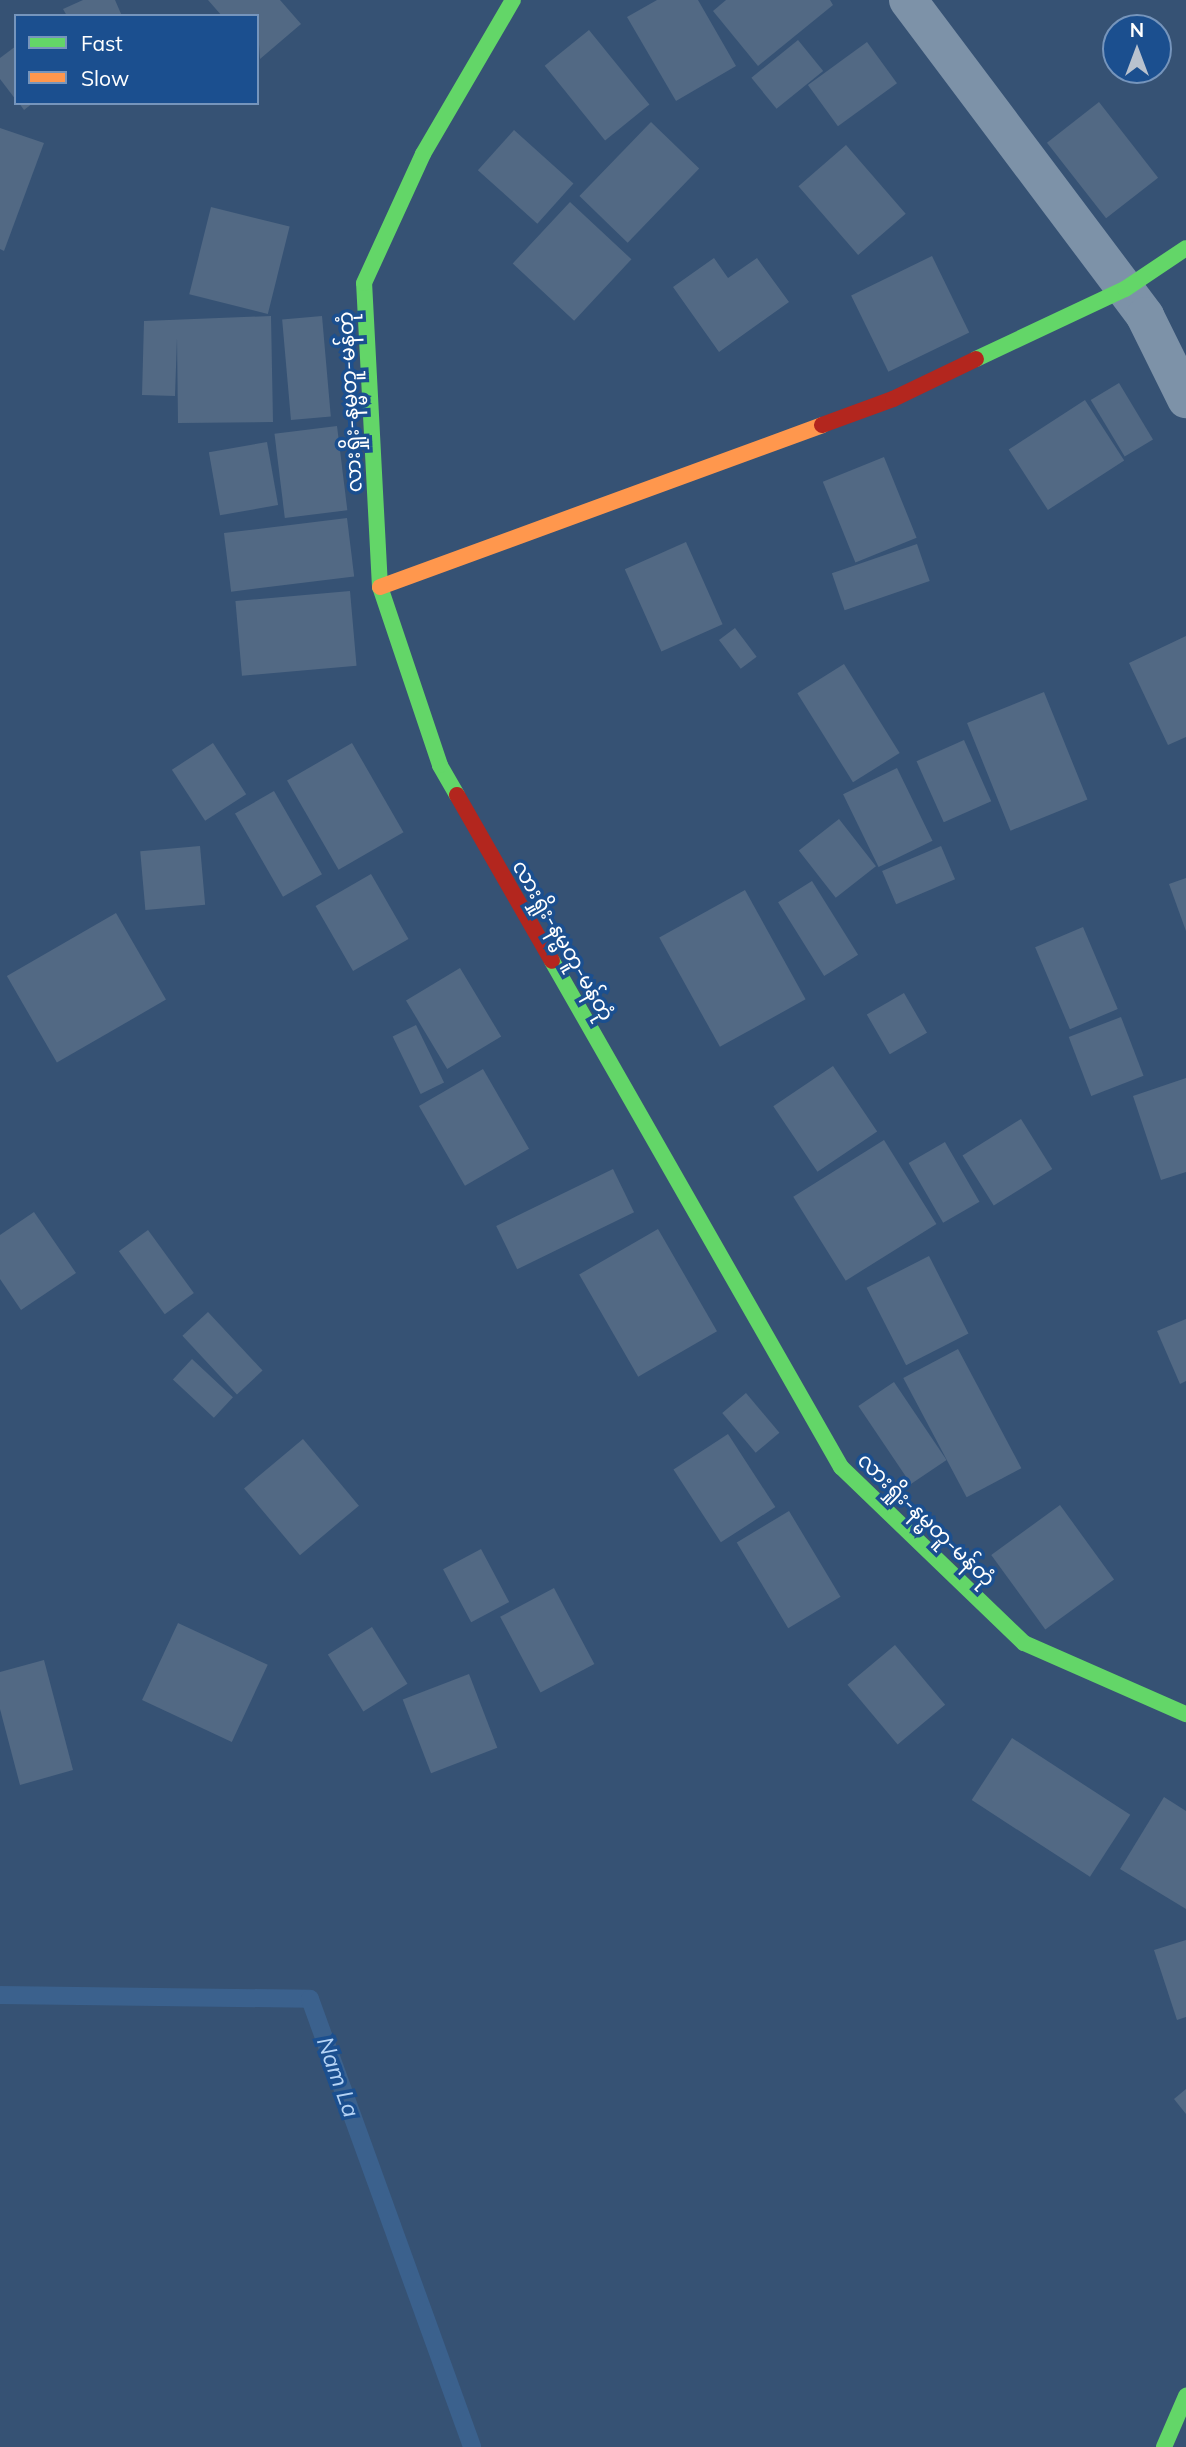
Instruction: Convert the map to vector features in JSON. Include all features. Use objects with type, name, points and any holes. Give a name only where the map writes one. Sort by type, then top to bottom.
[{"type":"main road","name":"လားရှိုး-နမ္မတူ-မန်တုံ","points":[[513,0],[423,154],[364,283],[380,587],[440,765],[841,1467],[1024,1643],[1186,1714]]},
{"type":"main road","points":[[380,587],[893,399],[1125,289],[1186,248]]},
{"type":"main road","points":[[1164,2447],[1186,2396]]},
{"type":"street","points":[[908,0],[1145,316],[1186,399]]},
{"type":"building","points":[[83,0],[115,0],[121,14],[66,14],[63,9]]},
{"type":"building","points":[[208,0],[280,0],[301,24],[260,59],[259,14],[220,14]]},
{"type":"building","points":[[657,0],[698,0],[736,66],[676,101],[627,17]]},
{"type":"building","points":[[726,0],[830,0],[833,5],[758,66],[713,11]]},
{"type":"building","points":[[589,30],[649,105],[605,140],[545,66]]},
{"type":"building","points":[[798,40],[823,71],[777,109],[751,78]]},
{"type":"building","points":[[867,42],[897,83],[838,126],[808,85]]},
{"type":"building","points":[[14,48],[14,97],[0,79],[0,58]]},
{"type":"building","points":[[1099,102],[1158,178],[1106,218],[1047,143]]},
{"type":"building","points":[[651,122],[699,169],[628,243],[579,196]]},
{"type":"building","points":[[0,128],[44,143],[4,251],[0,249]]},
{"type":"building","points":[[514,130],[573,184],[537,224],[478,170]]},
{"type":"building","points":[[846,145],[906,214],[858,255],[798,186]]},
{"type":"building","points":[[570,202],[631,259],[574,321],[513,263]]},
{"type":"building","points":[[211,207],[290,227],[268,314],[189,294]]},
{"type":"building","points":[[932,256],[969,332],[888,372],[851,295]]},
{"type":"building","points":[[714,258],[728,278],[757,258],[789,302],[719,352],[673,287]]},
{"type":"building","points":[[271,316],[273,422],[178,423],[177,338],[175,396],[142,395],[144,321]]},
{"type":"building","points":[[322,316],[331,417],[291,420],[282,319]]},
{"type":"building","points":[[1119,383],[1153,440],[1125,457],[1091,400]]},
{"type":"building","points":[[1085,400],[1124,460],[1048,510],[1009,450]]},
{"type":"building","points":[[337,426],[347,510],[285,518],[274,434]]},
{"type":"building","points":[[267,442],[278,505],[220,515],[209,452]]},
{"type":"building","points":[[884,457],[917,538],[855,562],[823,482]]},
{"type":"building","points":[[347,518],[354,577],[231,592],[224,533]]},
{"type":"building","points":[[686,542],[723,624],[661,651],[625,569]]},
{"type":"building","points":[[917,544],[930,581],[845,610],[832,573]]},
{"type":"building","points":[[350,591],[357,666],[242,676],[235,601]]},
{"type":"building","points":[[735,628],[757,657],[741,669],[719,640]]},
{"type":"building","points":[[1186,636],[1186,737],[1168,745],[1129,663]]},
{"type":"building","points":[[844,664],[900,753],[853,782],[797,693]]},
{"type":"building","points":[[1044,692],[1087,800],[1010,831],[967,723]]},
{"type":"building","points":[[964,740],[991,801],[944,822],[916,761]]},
{"type":"building","points":[[213,743],[246,794],[205,821],[172,770]]},
{"type":"building","points":[[352,743],[404,832],[339,870],[287,781]]},
{"type":"building","points":[[897,768],[933,841],[879,867],[843,794]]},
{"type":"building","points":[[274,791],[322,874],[283,897],[235,813]]},
{"type":"building","points":[[839,819],[876,866],[836,898],[799,850]]},
{"type":"building","points":[[200,846],[205,905],[145,910],[140,851]]},
{"type":"building","points":[[941,846],[955,879],[896,904],[882,871]]},
{"type":"building","points":[[371,874],[409,939],[353,971],[316,906]]},
{"type":"building","points":[[1186,878],[1186,931],[1169,884]]},
{"type":"building","points":[[812,881],[858,955],[824,976],[778,902]]},
{"type":"building","points":[[745,890],[806,999],[720,1047],[659,938]]},
{"type":"building","points":[[116,913],[166,1000],[57,1063],[7,976]]},
{"type":"building","points":[[1083,927],[1118,1009],[1070,1029],[1035,947]]},
{"type":"building","points":[[460,968],[501,1037],[447,1069],[406,1000]]},
{"type":"building","points":[[904,993],[927,1033],[890,1054],[867,1015]]},
{"type":"building","points":[[1121,1017],[1144,1076],[1091,1096],[1069,1037]]},
{"type":"building","points":[[416,1025],[444,1083],[421,1094],[393,1036]]},
{"type":"building","points":[[833,1066],[877,1131],[817,1172],[773,1106]]},
{"type":"building","points":[[483,1069],[529,1149],[465,1186],[419,1106]]},
{"type":"building","points":[[1186,1078],[1186,1172],[1161,1180],[1133,1096]]},
{"type":"building","points":[[1021,1119],[1052,1169],[994,1206],[962,1156]]},
{"type":"building","points":[[884,1140],[936,1224],[846,1281],[793,1197]]},
{"type":"building","points":[[945,1142],[980,1202],[943,1223],[909,1163]]},
{"type":"building","points":[[613,1169],[634,1212],[517,1269],[496,1226]]},
{"type":"building","points":[[34,1212],[76,1273],[21,1310],[0,1279],[0,1235]]},
{"type":"building","points":[[658,1229],[717,1331],[638,1377],[579,1274]]},
{"type":"building","points":[[148,1230],[194,1293],[165,1314],[119,1251]]},
{"type":"building","points":[[929,1256],[968,1334],[906,1365],[867,1288]]},
{"type":"building","points":[[208,1312],[263,1371],[237,1394],[182,1336]]},
{"type":"building","points":[[1186,1319],[1186,1381],[1180,1384],[1157,1331]]},
{"type":"building","points":[[958,1349],[1021,1468],[967,1497],[903,1378]]},
{"type":"building","points":[[192,1359],[233,1397],[214,1418],[173,1379]]},
{"type":"building","points":[[894,1382],[947,1460],[911,1484],[858,1406]]},
{"type":"building","points":[[746,1393],[779,1433],[756,1453],[722,1413]]},
{"type":"building","points":[[728,1434],[775,1507],[721,1542],[673,1469]]},
{"type":"building","points":[[303,1439],[359,1506],[300,1555],[244,1488]]},
{"type":"building","points":[[1060,1505],[1114,1579],[1045,1629],[991,1555]]},
{"type":"building","points":[[789,1511],[841,1597],[788,1628],[737,1542]]},
{"type":"building","points":[[481,1549],[509,1602],[471,1622],[443,1569]]},
{"type":"building","points":[[554,1588],[594,1664],[541,1693],[500,1617]]},
{"type":"building","points":[[178,1623],[268,1665],[232,1742],[142,1700]]},
{"type":"building","points":[[372,1627],[408,1684],[363,1711],[328,1655]]},
{"type":"building","points":[[895,1645],[945,1705],[898,1745],[848,1685]]},
{"type":"building","points":[[44,1660],[73,1770],[20,1785],[0,1709],[0,1672]]},
{"type":"building","points":[[469,1674],[497,1748],[431,1773],[403,1699]]},
{"type":"building","points":[[1012,1738],[1130,1815],[1090,1877],[972,1800]]},
{"type":"building","points":[[1164,1797],[1186,1811],[1186,1909],[1120,1869]]},
{"type":"building","points":[[1186,1940],[1186,2017],[1177,2020],[1154,1950]]},
{"type":"building","points":[[1186,2089],[1186,2114],[1174,2099]]},
{"type":"waterway","name":"Nam La","points":[[0,1995],[310,1999],[472,2447]]},
{"type":"traffic: fast","points":[[457,795],[440,765],[380,587],[364,283],[423,154],[513,0]]},
{"type":"traffic: fast","points":[[976,359],[1125,289],[1186,248]]},
{"type":"traffic: fast","points":[[552,961],[841,1467],[1024,1643],[1186,1714]]},
{"type":"traffic: fast","points":[[1164,2447],[1186,2396]]},
{"type":"traffic: slow","points":[[380,587],[822,425]]},
{"type":"traffic: jam","points":[[822,425],[893,399],[976,359]]},
{"type":"traffic: jam","points":[[457,795],[552,961]]}]
